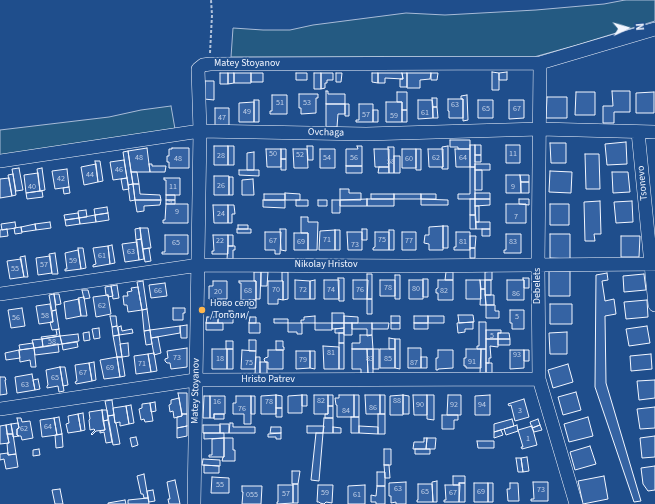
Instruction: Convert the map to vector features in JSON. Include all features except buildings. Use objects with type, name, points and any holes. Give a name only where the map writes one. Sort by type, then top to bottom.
[{"type":"street","name":"Matey Stoyanov","points":[[194,504],[199,265],[200,131],[198,69],[203,65],[210,64],[540,63],[655,29]]},
{"type":"street","name":"Debelets","points":[[540,63],[538,265],[539,379],[576,504]]},
{"type":"street","name":"Ovchaga","points":[[0,161],[200,131],[366,134],[540,129],[655,132]]},
{"type":"street","name":"Tsonevo","points":[[638,132],[653,264],[655,305]]},
{"type":"street","name":"Nikolay Hristov","points":[[0,294],[199,265],[413,266],[653,264]]},
{"type":"street","name":"Hristo Patrev","points":[[0,409],[196,380],[539,379]]},
{"type":"path","points":[[210,64],[212,0]]},
{"type":"shaded area","points":[[625,0],[655,0],[655,21],[534,57],[231,57],[233,28],[290,30],[313,25],[406,13],[445,15],[536,10],[604,4]]},
{"type":"shaded area","points":[[171,106],[175,129],[0,157],[0,130],[109,117],[141,110]]},
{"type":"place","name":"Ново село /Тополи/","points":[[202,310]]}]
